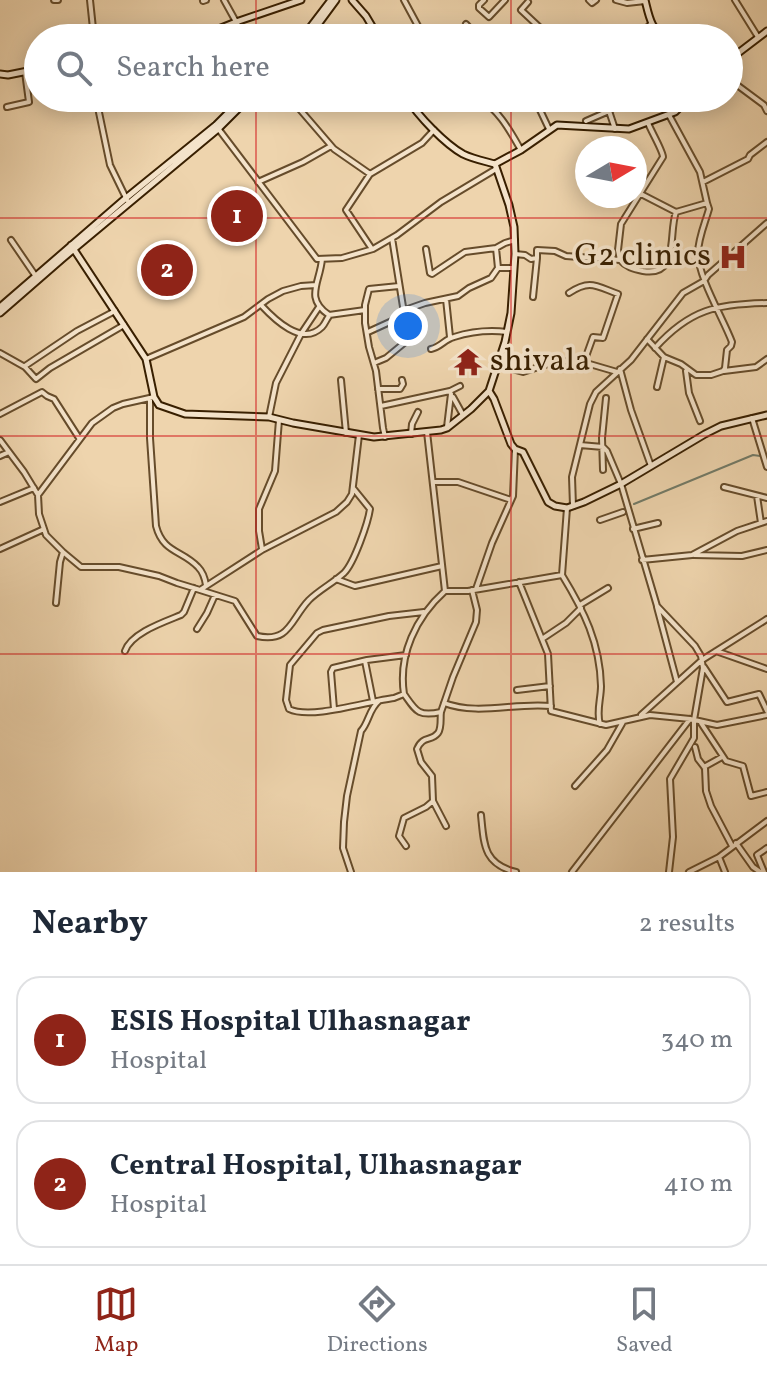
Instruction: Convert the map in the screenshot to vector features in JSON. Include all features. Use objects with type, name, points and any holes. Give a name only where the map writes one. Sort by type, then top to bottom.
[{"type":"street","points":[[90,0],[93,24]]},
{"type":"street","points":[[224,0],[236,22]]},
{"type":"street","points":[[231,24],[301,0]]},
{"type":"street","points":[[314,24],[334,0]]},
{"type":"street","points":[[318,24],[334,0]]},
{"type":"street","points":[[352,0],[371,24]]},
{"type":"street","points":[[404,0],[417,24]]},
{"type":"street","points":[[484,0],[478,6],[489,17],[505,0]]},
{"type":"street","points":[[589,0],[592,3],[596,0]]},
{"type":"street","points":[[616,0],[627,3],[645,1],[651,24]]},
{"type":"street","points":[[735,0],[758,37]]},
{"type":"street","points":[[528,1],[521,10],[536,24]]},
{"type":"street","points":[[743,49],[767,31]]},
{"type":"street","points":[[0,74],[24,72]]},
{"type":"street","points":[[743,89],[764,105],[767,111]]},
{"type":"street","points":[[7,107],[24,103]]},
{"type":"street","points":[[99,112],[110,165],[128,200]]},
{"type":"street","points":[[217,127],[230,112]]},
{"type":"street","points":[[0,307],[234,112]]},
{"type":"street","points":[[303,112],[332,145],[370,174]]},
{"type":"street","points":[[152,398],[159,405],[185,414],[269,417],[346,433],[385,437],[447,428],[489,391],[507,332],[512,302],[515,240],[509,205],[495,166],[452,147],[418,112]]},
{"type":"street","points":[[497,112],[521,150]]},
{"type":"street","points":[[541,112],[550,130]]},
{"type":"street","points":[[586,121],[607,112]]},
{"type":"street","points":[[609,112],[615,129]]},
{"type":"street","points":[[217,127],[317,259],[322,259],[342,258],[373,249],[557,125],[629,129],[675,112]]},
{"type":"street","points":[[669,115],[703,182],[709,209],[698,250],[704,281],[732,342],[727,350],[723,371]]},
{"type":"street","points":[[647,184],[664,154],[648,123]]},
{"type":"street","points":[[373,249],[346,210],[370,174],[422,143],[434,130]]},
{"type":"street","points":[[703,182],[748,159],[767,142]]},
{"type":"street","points":[[258,182],[332,145]]},
{"type":"street","points":[[647,197],[676,212],[707,203]]},
{"type":"street","points":[[632,208],[621,226],[618,250],[620,260],[626,266],[641,271],[657,272],[666,264],[676,212]]},
{"type":"street","points":[[601,724],[598,716],[601,687],[590,626],[562,575],[572,477],[590,404],[596,392],[631,360],[683,293],[704,281],[767,223]]},
{"type":"street","points":[[374,363],[386,358],[409,339],[410,330],[404,312],[392,238]]},
{"type":"street","points":[[11,240],[37,277]]},
{"type":"street","points":[[426,249],[432,274],[465,252],[496,248],[515,240]]},
{"type":"street","points":[[72,247],[146,359],[152,398],[150,438],[156,526],[163,543],[199,567],[206,585]]},
{"type":"street","points":[[367,332],[402,317],[404,312],[425,303],[458,296],[491,278],[498,268],[496,248]]},
{"type":"street","points":[[533,297],[537,250],[555,251],[566,256],[620,260]]},
{"type":"street","points":[[515,254],[537,258]]},
{"type":"street","points":[[322,259],[314,294],[319,307],[329,315],[365,310]]},
{"type":"street","points":[[498,268],[513,268]]},
{"type":"street","points":[[0,313],[37,277]]},
{"type":"street","points":[[569,293],[584,284],[618,294],[603,338],[593,337],[584,362]]},
{"type":"street","points":[[146,359],[244,317],[283,291],[316,285]]},
{"type":"street","points":[[385,437],[365,310],[369,289],[399,286]]},
{"type":"street","points":[[446,299],[450,337]]},
{"type":"street","points":[[655,348],[691,317],[717,307],[767,303]]},
{"type":"street","points":[[261,305],[277,322],[301,334],[322,328],[329,315]]},
{"type":"street","points":[[269,417],[273,389],[301,334],[319,307]]},
{"type":"street","points":[[25,367],[77,331],[115,311]]},
{"type":"street","points":[[0,353],[25,367],[36,379],[124,325]]},
{"type":"street","points":[[431,349],[441,347],[450,337],[507,332]]},
{"type":"street","points":[[647,339],[664,357],[696,375],[756,367],[767,359]]},
{"type":"street","points":[[657,387],[664,357]]},
{"type":"street","points":[[498,365],[523,372],[569,361],[618,370]]},
{"type":"street","points":[[686,369],[689,393],[700,421]]},
{"type":"street","points":[[618,370],[651,467]]},
{"type":"street","points":[[341,380],[346,433]]},
{"type":"street","points":[[402,380],[400,389],[403,401]]},
{"type":"street","points":[[381,406],[451,393],[460,386]]},
{"type":"street","points":[[378,389],[400,389]]},
{"type":"street","points":[[489,391],[511,444],[523,452],[548,502],[555,506],[570,507],[621,484],[721,426],[767,415]]},
{"type":"street","points":[[0,414],[42,392],[54,399],[79,438]]},
{"type":"street","points":[[451,393],[463,415]]},
{"type":"street","points":[[447,428],[451,393]]},
{"type":"street","points":[[38,495],[92,423],[113,408],[152,398]]},
{"type":"street","points":[[603,470],[602,434],[606,398]]},
{"type":"street","points":[[411,434],[418,412]]},
{"type":"street","points":[[752,418],[767,467]]},
{"type":"street","points":[[262,550],[259,509],[275,471],[279,420]]},
{"type":"street","points":[[427,432],[445,591]]},
{"type":"street","points":[[125,651],[127,645],[156,624],[184,612],[197,589],[262,550],[336,512],[347,502],[352,494],[359,435]]},
{"type":"street","points":[[0,440],[38,495],[39,514],[46,535],[81,567],[119,567],[159,576],[235,601],[257,636],[270,639],[281,636],[310,599],[346,571],[353,560],[370,509],[353,488]]},
{"type":"street","points":[[580,445],[603,447],[621,484],[677,682]]},
{"type":"street","points":[[446,826],[433,801],[432,776],[421,762],[417,749],[422,740],[440,729],[444,703],[476,622],[474,590],[514,490],[515,449]]},
{"type":"street","points":[[0,456],[9,452]]},
{"type":"street","points":[[433,482],[458,482],[511,500]]},
{"type":"street","points":[[724,487],[767,498]]},
{"type":"street","points":[[0,502],[34,488]]},
{"type":"street","points":[[692,555],[737,531],[764,522],[757,496]]},
{"type":"street","points":[[600,520],[623,512]]},
{"type":"street","points":[[633,529],[658,523]]},
{"type":"street","points":[[0,549],[44,529]]},
{"type":"street","points":[[642,560],[692,555],[742,556],[767,550]]},
{"type":"street","points":[[56,603],[63,552]]},
{"type":"street","points":[[336,579],[355,586],[443,566]]},
{"type":"street","points":[[441,712],[421,713],[413,709],[404,694],[402,676],[406,655],[424,612],[445,591],[474,590],[562,575]]},
{"type":"street","points":[[519,582],[548,654],[551,711],[601,724],[650,715],[724,724],[767,713],[759,694],[727,702],[695,646],[657,606]]},
{"type":"street","points":[[542,639],[608,588]]},
{"type":"street","points":[[197,629],[215,595]]},
{"type":"street","points":[[404,694],[324,711],[296,712],[289,709],[287,704],[290,665],[310,640],[323,630],[424,612]]},
{"type":"street","points":[[639,716],[716,651],[767,619]]},
{"type":"street","points":[[716,651],[765,667]]},
{"type":"street","points":[[334,709],[332,670],[335,667],[406,655]]},
{"type":"street","points":[[365,661],[373,701]]},
{"type":"street","points":[[669,872],[673,837],[670,779],[693,742],[703,663]]},
{"type":"street","points":[[517,690],[550,686]]},
{"type":"street","points":[[351,872],[343,848],[347,796],[361,731],[381,700]]},
{"type":"street","points":[[444,703],[453,707],[490,710],[551,706]]},
{"type":"street","points":[[694,720],[722,757],[731,764],[743,766],[751,796],[767,792]]},
{"type":"street","points":[[572,872],[694,720]]},
{"type":"street","points":[[575,786],[607,750],[623,722]]},
{"type":"street","points":[[695,747],[704,767],[707,797],[734,845],[753,867],[762,872]]},
{"type":"street","points":[[704,767],[722,757]]},
{"type":"street","points":[[406,846],[399,836],[404,818],[433,801]]},
{"type":"street","points":[[481,815],[484,841],[492,861],[516,872]]},
{"type":"street","points":[[689,872],[719,857],[767,821]]},
{"type":"street","points":[[762,872],[757,855],[766,850]]},
{"type":"street","points":[[719,857],[725,872]]},
{"type":"waterway","points":[[634,504],[753,455],[767,457]]},
{"type":"place","name":"ESIS Hospital Ulhasnagar","points":[[237,216]]},
{"type":"place","name":"G2 clinics","points":[[733,257]]},
{"type":"place","name":"Central Hospital, Ulhasnagar","points":[[167,270]]},
{"type":"place","name":"shivala","points":[[468,362]]}]
